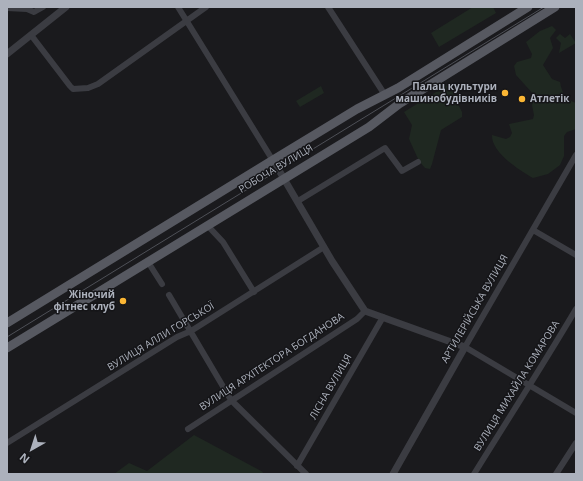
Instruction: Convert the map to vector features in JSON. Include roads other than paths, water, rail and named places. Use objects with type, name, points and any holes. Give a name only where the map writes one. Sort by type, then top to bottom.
[{"type":"main road","name":"РОБОЧА ВУЛИЦЯ","points":[[7,323],[357,109],[385,95],[528,7]]},
{"type":"main road","name":"РОБОЧА ВУЛИЦЯ","points":[[7,348],[207,225],[282,175],[369,126],[399,104],[555,7]]},
{"type":"street","points":[[7,8],[27,8],[34,12],[44,7]]},
{"type":"street","points":[[7,54],[66,7]]},
{"type":"street","points":[[178,7],[298,201],[324,247],[365,311],[465,347],[576,413]]},
{"type":"street","points":[[31,35],[70,86],[73,89],[80,90],[98,84],[206,7]]},
{"type":"street","points":[[328,7],[385,95]]},
{"type":"street","points":[[298,201],[385,148],[387,148],[402,171],[418,162]]},
{"type":"street","name":"АРТИЛЕРІЙСЬКА ВУЛИЦЯ","points":[[393,474],[576,155]]},
{"type":"street","points":[[207,225],[218,234],[254,292]]},
{"type":"street","points":[[533,230],[576,255]]},
{"type":"street","name":"ВУЛИЦЯ АЛЛИ ГОРСЬКОЇ","points":[[7,443],[177,337],[191,331],[324,247]]},
{"type":"street","points":[[148,262],[162,284]]},
{"type":"street","points":[[169,295],[231,400],[306,474]]},
{"type":"street","name":"ВУЛИЦЯ МИХАЙЛА КОМАРОВА","points":[[474,474],[518,403],[531,385],[576,309]]},
{"type":"street","name":"ВУЛИЦЯ АРХІТЕКТОРА БОГДАНОВА","points":[[188,429],[357,319],[365,311]]},
{"type":"street","name":"ЛІСНА ВУЛИЦЯ","points":[[297,466],[383,317]]},
{"type":"street","points":[[556,474],[576,443]]},
{"type":"tram line","points":[[7,337],[544,7]]},
{"type":"place","name":"Палац культури машинобудівників","points":[[505,93]]},
{"type":"place","name":"Атлетік","points":[[522,99]]},
{"type":"place","name":"Жіночий фітнес клуб","points":[[123,301]]}]
